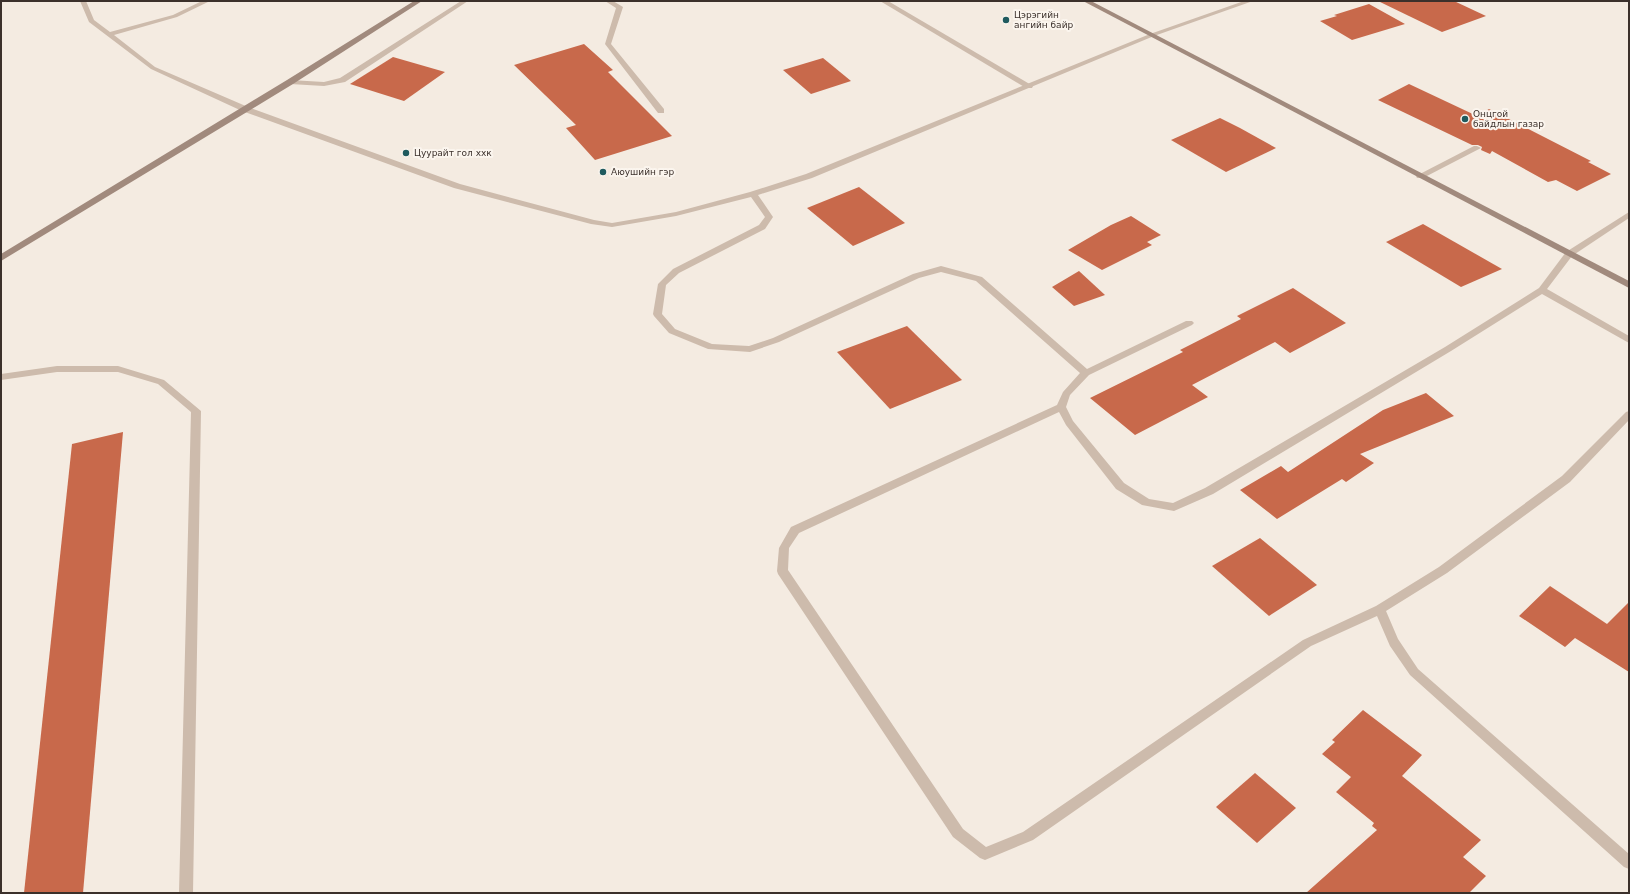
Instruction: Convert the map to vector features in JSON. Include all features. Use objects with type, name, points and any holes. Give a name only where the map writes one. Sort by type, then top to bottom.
[{"type":"street","points":[[83,1],[92,21],[108,35],[153,68],[245,109],[457,186],[594,222],[612,225],[676,214],[753,194],[809,176],[1152,35],[1250,1]]},
{"type":"street","points":[[108,35],[175,16],[207,1]]},
{"type":"street","points":[[1,258],[420,1]]},
{"type":"street","points":[[290,82],[324,84],[342,80],[465,1]]},
{"type":"street","points":[[608,1],[620,7],[608,44],[661,110]]},
{"type":"street","points":[[883,1],[1029,86]]},
{"type":"street","points":[[1086,1],[1629,285]]},
{"type":"street","points":[[1420,176],[1477,148]]},
{"type":"street","points":[[753,194],[769,217],[762,227],[676,271],[662,284],[657,314],[672,331],[711,347],[750,349],[776,340],[916,276],[941,270],[979,279],[1086,373]]},
{"type":"street","points":[[1061,408],[1069,423],[1120,486],[1146,502],[1174,507],[1208,491],[1448,349],[1542,290],[1569,254],[1629,214]]},
{"type":"street","points":[[1542,290],[1629,340]]},
{"type":"street","points":[[1189,323],[1086,373],[1066,394],[1061,408],[795,530],[784,548],[782,571],[958,833],[985,854],[1028,836],[1307,643],[1380,609],[1443,570],[1566,479],[1629,414]]},
{"type":"street","points":[[1,377],[56,369],[118,369],[161,382],[196,411],[186,893]]},
{"type":"street","points":[[1380,609],[1387,630],[1396,649],[1414,672],[1629,863]]},
{"type":"building","points":[[1378,1],[1454,1],[1486,16],[1442,32]]},
{"type":"building","points":[[1369,4],[1405,24],[1352,40],[1320,21],[1337,16],[1334,15]]},
{"type":"building","points":[[584,44],[613,70],[608,72],[672,136],[595,160],[566,128],[576,125],[514,65]]},
{"type":"building","points":[[393,57],[445,72],[404,101],[350,84]]},
{"type":"building","points":[[823,58],[851,81],[811,94],[783,70]]},
{"type":"building","points":[[1409,84],[1477,116],[1489,109],[1591,161],[1588,162],[1611,174],[1577,191],[1556,180],[1548,182],[1492,151],[1490,154],[1481,150],[1482,147],[1478,145],[1472,145],[1378,100]]},
{"type":"building","points":[[1220,118],[1276,148],[1226,172],[1171,140]]},
{"type":"building","points":[[859,187],[905,223],[853,246],[807,208]]},
{"type":"building","points":[[1131,216],[1161,235],[1147,242],[1152,245],[1102,270],[1068,250],[1111,225]]},
{"type":"building","points":[[1423,224],[1502,269],[1461,287],[1386,242]]},
{"type":"building","points":[[1079,271],[1105,295],[1074,306],[1052,287]]},
{"type":"building","points":[[1293,288],[1346,323],[1290,353],[1275,342],[1192,385],[1208,397],[1135,435],[1090,398],[1183,352],[1180,350],[1241,319],[1237,316]]},
{"type":"building","points":[[907,326],[962,380],[890,409],[837,352]]},
{"type":"building","points":[[1426,393],[1454,416],[1360,454],[1374,463],[1346,482],[1342,479],[1277,519],[1240,490],[1281,466],[1288,472],[1383,410]]},
{"type":"building","points":[[123,432],[83,893],[24,893],[72,444]]},
{"type":"building","points":[[1260,538],[1317,585],[1269,616],[1212,566]]},
{"type":"building","points":[[1550,586],[1607,624],[1629,602],[1629,672],[1575,638],[1565,647],[1519,616]]},
{"type":"building","points":[[1363,710],[1422,755],[1402,776],[1481,840],[1463,857],[1486,876],[1469,893],[1306,893],[1377,830],[1372,826],[1374,823],[1336,792],[1351,777],[1322,754],[1335,742],[1332,740]]},
{"type":"building","points":[[1255,773],[1296,808],[1257,843],[1216,807]]},
{"type":"place","name":"Цэрэгийн ангийн байр","points":[[1006,20]]},
{"type":"place","name":"Онцгой байдлын газар","points":[[1465,119]]},
{"type":"place","name":"Цуурайт гол ххк","points":[[406,153]]},
{"type":"place","name":"Аюушийн гэр","points":[[603,172]]}]
